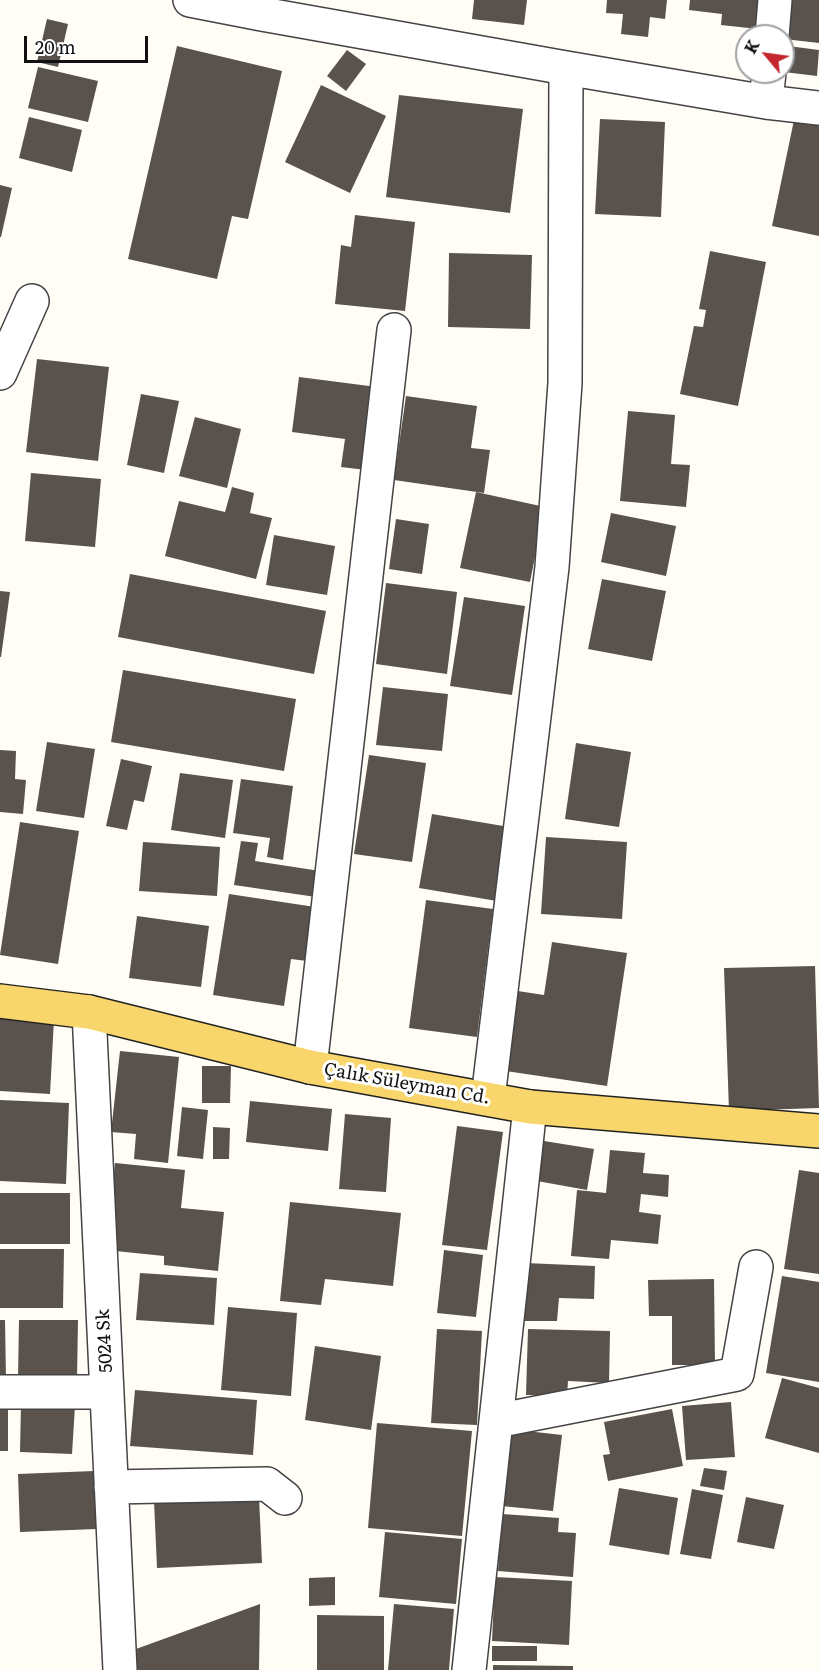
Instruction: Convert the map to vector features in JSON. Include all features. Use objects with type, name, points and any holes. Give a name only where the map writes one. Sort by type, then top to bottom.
[{"type":"main road","name":"Çalık Süleyman Cd.","points":[[0,1000],[89,1012],[310,1067],[530,1107],[819,1131]]},
{"type":"street","points":[[190,0],[566,68],[768,87],[819,108]]},
{"type":"street","points":[[773,24],[775,0]]},
{"type":"street","points":[[488,1098],[552,555],[565,382],[566,68]]},
{"type":"street","points":[[0,373],[32,302]]},
{"type":"street","points":[[310,1067],[394,330]]},
{"type":"street","name":"5024 Sk","points":[[89,1012],[120,1670]]},
{"type":"street","points":[[469,1670],[530,1107]]},
{"type":"street","points":[[496,1421],[737,1374],[756,1267]]},
{"type":"street","points":[[0,1392],[107,1392]]},
{"type":"street","points":[[111,1487],[267,1485],[285,1498]]},
{"type":"building","points":[[474,0],[527,0],[524,25],[472,19]]},
{"type":"building","points":[[607,0],[667,0],[665,19],[650,17],[648,37],[621,34],[623,14],[606,13]]},
{"type":"building","points":[[690,0],[771,0],[768,24],[735,24],[735,27],[721,25],[722,14],[689,10]]},
{"type":"building","points":[[789,0],[819,0],[819,43],[795,40],[795,24],[786,24]]},
{"type":"building","points":[[47,19],[68,24],[58,67],[37,62]]},
{"type":"building","points":[[177,46],[282,71],[248,219],[232,216],[217,279],[128,259]]},
{"type":"building","points":[[795,47],[819,50],[817,76],[795,73]]},
{"type":"building","points":[[347,50],[366,64],[346,91],[327,76]]},
{"type":"building","points":[[38,67],[98,81],[88,122],[28,108]]},
{"type":"building","points":[[321,85],[386,116],[350,193],[285,162]]},
{"type":"building","points":[[399,95],[523,109],[510,213],[386,197]]},
{"type":"building","points":[[29,117],[82,130],[72,172],[19,158]]},
{"type":"building","points":[[600,119],[665,122],[661,217],[595,214]]},
{"type":"building","points":[[794,120],[819,125],[819,236],[772,226]]},
{"type":"building","points":[[0,185],[12,188],[1,237],[0,237]]},
{"type":"building","points":[[355,215],[415,222],[405,311],[335,304],[341,245],[351,247]]},
{"type":"building","points":[[710,251],[766,262],[738,406],[680,394],[694,326],[703,327],[706,310],[699,309]]},
{"type":"building","points":[[449,253],[532,255],[530,329],[448,327]]},
{"type":"building","points":[[37,359],[109,367],[98,461],[26,452]]},
{"type":"building","points":[[299,377],[377,387],[366,470],[341,467],[345,439],[292,432]]},
{"type":"building","points":[[141,394],[179,401],[164,473],[127,465]]},
{"type":"building","points":[[406,396],[477,406],[471,448],[490,450],[484,493],[394,480]]},
{"type":"building","points":[[628,411],[675,415],[671,464],[690,465],[686,507],[620,501]]},
{"type":"building","points":[[195,417],[241,429],[227,488],[179,476]]},
{"type":"building","points":[[31,473],[101,479],[95,547],[25,541]]},
{"type":"building","points":[[232,487],[254,493],[250,513],[272,518],[256,579],[165,556],[179,501],[225,512]]},
{"type":"building","points":[[476,492],[545,507],[530,582],[460,568]]},
{"type":"building","points":[[611,513],[676,526],[666,576],[601,562]]},
{"type":"building","points":[[396,519],[429,524],[422,574],[389,569]]},
{"type":"building","points":[[274,535],[335,546],[327,595],[266,585]]},
{"type":"building","points":[[130,574],[326,611],[314,674],[118,637]]},
{"type":"building","points":[[602,579],[666,591],[652,661],[588,649]]},
{"type":"building","points":[[386,583],[457,592],[447,674],[376,664]]},
{"type":"building","points":[[0,591],[10,592],[1,657],[0,657]]},
{"type":"building","points":[[464,597],[525,606],[512,695],[450,686]]},
{"type":"building","points":[[123,670],[296,699],[284,771],[111,742]]},
{"type":"building","points":[[383,687],[448,694],[442,751],[376,745]]},
{"type":"building","points":[[47,742],[95,749],[84,818],[36,811]]},
{"type":"building","points":[[576,743],[631,752],[619,827],[565,819]]},
{"type":"building","points":[[0,750],[16,751],[15,779],[26,780],[23,814],[0,812]]},
{"type":"building","points":[[369,755],[426,763],[412,862],[354,854]]},
{"type":"building","points":[[121,759],[152,766],[144,802],[134,800],[127,830],[106,826]]},
{"type":"building","points":[[180,773],[233,780],[225,838],[171,830]]},
{"type":"building","points":[[241,779],[293,786],[283,860],[267,857],[270,838],[233,833]]},
{"type":"building","points":[[432,814],[509,827],[497,901],[419,888]]},
{"type":"building","points":[[20,822],[79,831],[58,964],[0,955]]},
{"type":"building","points":[[546,837],[627,842],[622,919],[541,914]]},
{"type":"building","points":[[241,841],[258,843],[255,861],[320,871],[316,897],[234,885]]},
{"type":"building","points":[[143,842],[220,847],[217,896],[139,891]]},
{"type":"building","points":[[229,894],[315,907],[307,961],[291,959],[284,1006],[213,995]]},
{"type":"building","points":[[426,900],[493,909],[477,1037],[409,1028]]},
{"type":"building","points":[[137,916],[209,926],[201,987],[129,978]]},
{"type":"building","points":[[552,942],[627,953],[607,1086],[499,1070],[511,990],[544,995]]},
{"type":"building","points":[[815,966],[819,1108],[729,1111],[724,968]]},
{"type":"building","points":[[0,1016],[54,1019],[50,1094],[0,1091]]},
{"type":"building","points":[[120,1051],[179,1057],[168,1163],[134,1159],[136,1134],[111,1132]]},
{"type":"building","points":[[202,1066],[231,1066],[230,1103],[202,1103]]},
{"type":"building","points":[[0,1100],[69,1103],[66,1184],[0,1181]]},
{"type":"building","points":[[250,1101],[332,1109],[328,1151],[246,1142]]},
{"type":"building","points":[[182,1107],[208,1110],[203,1159],[177,1156]]},
{"type":"building","points":[[345,1114],[391,1118],[386,1192],[339,1189]]},
{"type":"building","points":[[457,1126],[503,1132],[487,1250],[442,1245]]},
{"type":"building","points":[[213,1127],[230,1128],[229,1159],[213,1159]]},
{"type":"building","points":[[544,1141],[594,1149],[587,1190],[537,1181]]},
{"type":"building","points":[[610,1150],[645,1153],[643,1173],[669,1175],[668,1197],[641,1194],[639,1212],[661,1215],[658,1244],[611,1240],[609,1259],[571,1256],[577,1190],[606,1193]]},
{"type":"building","points":[[115,1163],[185,1170],[181,1208],[224,1212],[218,1271],[164,1265],[164,1256],[106,1250]]},
{"type":"building","points":[[799,1170],[819,1173],[819,1274],[784,1269]]},
{"type":"building","points":[[0,1193],[70,1193],[70,1244],[0,1244]]},
{"type":"building","points":[[290,1202],[401,1213],[393,1286],[325,1279],[321,1305],[280,1301]]},
{"type":"building","points":[[0,1249],[64,1249],[63,1308],[0,1308]]},
{"type":"building","points":[[444,1250],[483,1255],[476,1317],[437,1313]]},
{"type":"building","points":[[525,1263],[595,1266],[594,1299],[559,1298],[557,1321],[523,1321]]},
{"type":"building","points":[[140,1273],[217,1278],[214,1325],[136,1320]]},
{"type":"building","points":[[782,1276],[819,1282],[819,1382],[766,1373]]},
{"type":"building","points":[[714,1279],[715,1365],[672,1365],[672,1316],[649,1316],[648,1280]]},
{"type":"building","points":[[228,1307],[297,1313],[291,1396],[221,1390]]},
{"type":"building","points":[[0,1320],[5,1320],[6,1380],[0,1380]]},
{"type":"building","points":[[19,1320],[78,1320],[77,1379],[18,1378]]},
{"type":"building","points":[[437,1329],[482,1331],[477,1425],[431,1423]]},
{"type":"building","points":[[528,1329],[610,1331],[609,1383],[568,1381],[567,1396],[526,1395]]},
{"type":"building","points":[[315,1346],[381,1356],[371,1430],[305,1420]]},
{"type":"building","points":[[782,1378],[819,1388],[819,1453],[765,1438]]},
{"type":"building","points":[[135,1390],[257,1400],[253,1455],[130,1446]]},
{"type":"building","points":[[731,1402],[735,1457],[686,1460],[682,1406]]},
{"type":"building","points":[[0,1404],[8,1404],[8,1451],[0,1451]]},
{"type":"building","points":[[21,1404],[75,1406],[72,1454],[20,1452]]},
{"type":"building","points":[[672,1409],[683,1466],[608,1481],[603,1455],[610,1454],[604,1422]]},
{"type":"building","points":[[377,1423],[472,1431],[462,1536],[368,1528]]},
{"type":"building","points":[[509,1429],[562,1435],[553,1511],[501,1506]]},
{"type":"building","points":[[704,1468],[727,1471],[724,1490],[700,1486]]},
{"type":"building","points":[[94,1471],[96,1529],[20,1532],[18,1474]]},
{"type":"building","points":[[619,1488],[678,1498],[669,1555],[609,1545]]},
{"type":"building","points":[[692,1489],[723,1495],[711,1559],[680,1554]]},
{"type":"building","points":[[259,1497],[262,1563],[157,1568],[154,1501]]},
{"type":"building","points":[[746,1497],[784,1505],[774,1549],[737,1542]]},
{"type":"building","points":[[502,1514],[559,1518],[558,1532],[576,1533],[573,1577],[498,1571]]},
{"type":"building","points":[[385,1532],[462,1539],[456,1604],[379,1597]]},
{"type":"building","points":[[335,1577],[335,1605],[309,1606],[309,1578]]},
{"type":"building","points":[[495,1577],[572,1581],[569,1645],[492,1641]]},
{"type":"building","points":[[260,1604],[259,1670],[135,1670],[136,1649]]},
{"type":"building","points":[[394,1604],[454,1609],[449,1670],[388,1670]]},
{"type":"building","points":[[317,1615],[384,1616],[384,1670],[317,1670]]},
{"type":"building","points":[[492,1646],[537,1646],[537,1661],[492,1661]]},
{"type":"building","points":[[493,1665],[573,1666],[573,1670],[493,1670]]}]
